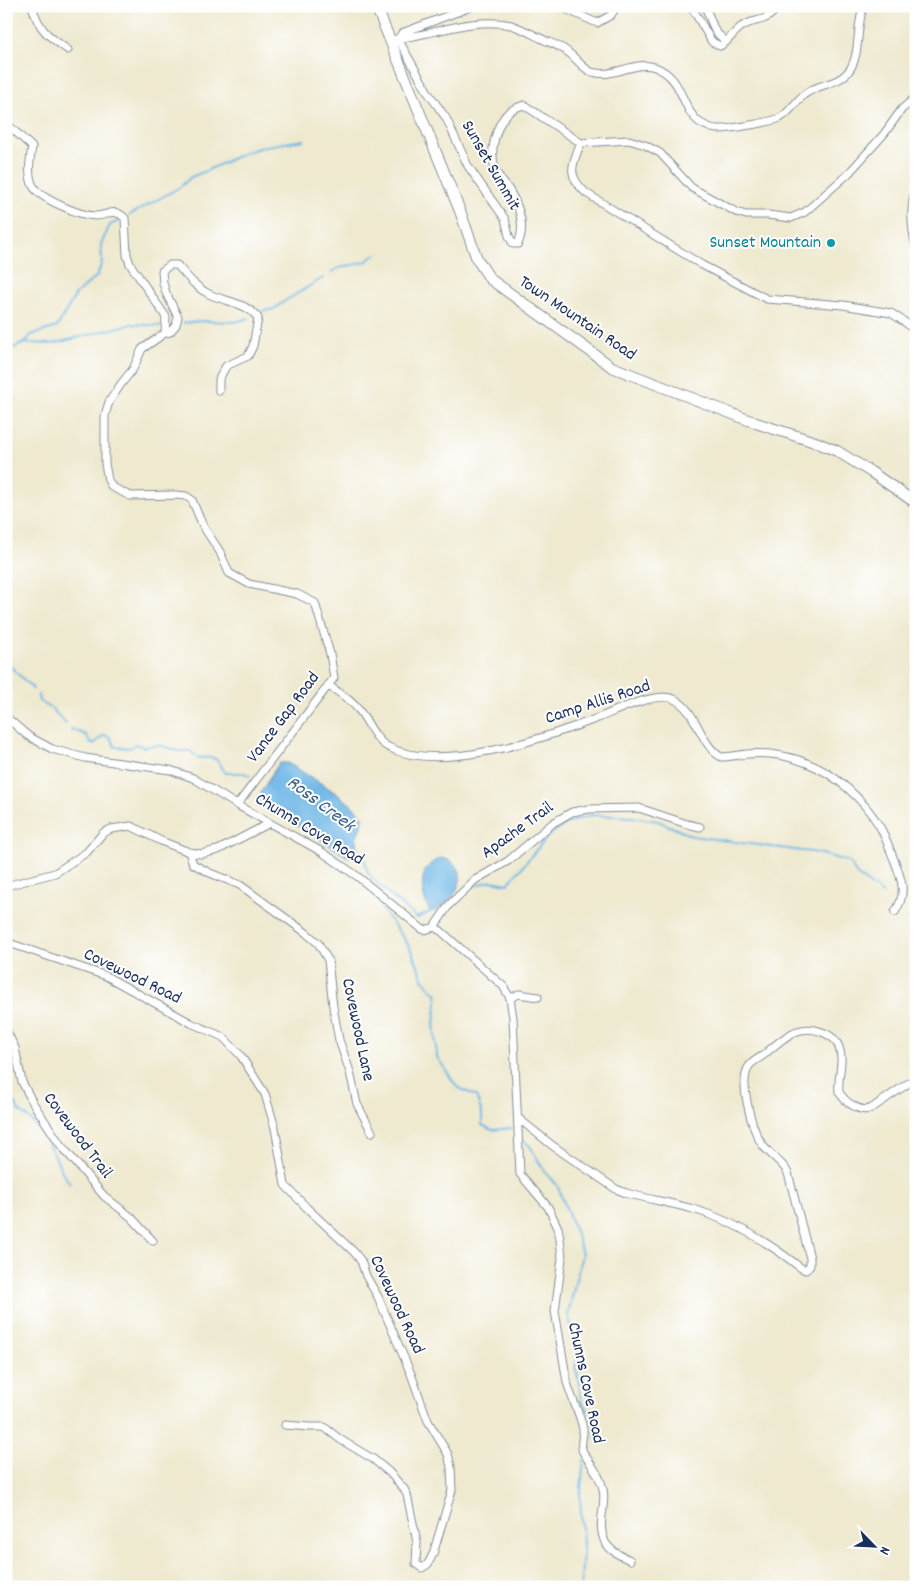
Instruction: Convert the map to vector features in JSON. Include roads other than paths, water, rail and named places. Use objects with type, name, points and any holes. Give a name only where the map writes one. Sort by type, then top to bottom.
[{"type":"main road","name":"Town Mountain Road","points":[[376,6],[394,40],[477,259],[490,279],[612,366],[756,423],[837,451],[916,503]]},
{"type":"street","points":[[32,6],[41,29],[68,50]]},
{"type":"street","points":[[394,40],[402,33],[474,6]]},
{"type":"street","points":[[559,6],[597,23],[610,15],[617,6]]},
{"type":"street","points":[[691,6],[712,42],[720,46],[739,28],[765,19],[778,6]]},
{"type":"street","points":[[705,6],[715,32],[726,42]]},
{"type":"street","points":[[394,40],[411,38],[450,27],[486,23],[512,26],[568,52],[591,72],[602,74],[645,65],[666,72],[674,80],[698,121],[717,130],[780,118],[807,92],[838,80],[849,71],[857,47],[860,14],[864,6]]},
{"type":"street","name":"Sunset Summit","points":[[394,40],[446,118],[468,166],[505,219],[513,244],[518,244],[522,231],[518,209],[496,172],[493,158],[493,143],[504,116],[513,108],[524,105],[580,143]]},
{"type":"street","points":[[916,97],[902,109],[884,134],[848,174],[805,212],[791,218],[746,215],[736,212],[692,188],[660,153],[646,145],[630,140],[580,143],[573,163],[572,173],[575,184],[600,203],[702,265],[767,299],[844,305],[891,313],[906,322],[916,332]]},
{"type":"street","points":[[6,123],[32,147],[29,171],[34,187],[40,193],[65,208],[96,216],[108,212],[117,212],[125,218],[127,255],[130,264],[166,317],[165,333],[170,332],[176,325],[178,316],[163,283],[162,271],[170,265],[177,265],[195,285],[209,294],[253,311],[258,318],[253,346],[248,356],[226,366],[220,379],[219,391]]},
{"type":"street","points":[[916,188],[913,199],[912,231],[916,246]]},
{"type":"street","name":"Vance Gap Road","points":[[165,333],[142,349],[133,369],[110,402],[105,415],[105,464],[108,480],[112,487],[130,496],[186,496],[192,500],[203,526],[220,552],[229,573],[249,584],[297,594],[315,603],[330,654],[334,678],[237,805]]},
{"type":"street","name":"Camp Allis Road","points":[[328,685],[358,708],[381,741],[388,747],[416,755],[437,758],[506,747],[595,719],[646,700],[665,697],[673,699],[686,708],[711,750],[721,757],[767,753],[784,756],[807,763],[843,784],[873,817],[886,840],[900,876],[902,891],[901,903],[895,912]]},
{"type":"street","name":"Chunns Cove Road","points":[[6,717],[28,736],[52,749],[85,758],[176,771],[193,778],[345,867],[422,929],[434,927],[450,937],[496,978],[510,998],[520,1174],[548,1208],[558,1228],[562,1258],[555,1312],[570,1394],[583,1427],[582,1448],[603,1489],[601,1517],[603,1536],[608,1547],[630,1560]]},
{"type":"street","name":"Apache Trail","points":[[434,927],[449,905],[475,880],[508,861],[553,823],[572,812],[589,809],[639,808],[700,827]]},
{"type":"street","points":[[6,886],[55,873],[87,852],[103,833],[111,829],[131,826],[161,841],[200,854],[218,850],[270,823]]},
{"type":"street","name":"Covewood Lane","points":[[190,852],[193,864],[240,885],[318,943],[328,960],[339,1040],[350,1072],[357,1104],[372,1132]]},
{"type":"street","name":"Covewood Road","points":[[6,942],[106,976],[191,1023],[223,1037],[241,1056],[265,1094],[275,1128],[285,1185],[306,1208],[354,1252],[360,1261],[396,1337],[428,1421],[448,1454],[453,1478],[452,1490],[433,1554],[428,1564],[422,1568],[416,1564],[416,1542],[407,1495],[389,1472],[373,1459],[341,1440],[324,1427],[286,1424]]},
{"type":"street","points":[[510,998],[519,994],[538,996]]},
{"type":"street","points":[[518,1118],[554,1146],[616,1189],[693,1209],[725,1220],[772,1246],[806,1270],[810,1265],[810,1258],[788,1174],[782,1164],[764,1147],[750,1117],[745,1082],[749,1066],[784,1037],[810,1028],[825,1033],[837,1043],[842,1059],[840,1094],[845,1100],[862,1110],[867,1111],[916,1078]]},
{"type":"street","name":"Covewood Trail","points":[[6,1030],[15,1048],[22,1082],[33,1103],[60,1144],[104,1196],[131,1217],[153,1241]]},
{"type":"water","points":[[279,763],[288,763],[329,788],[349,803],[364,818],[356,839],[357,849],[354,855],[348,857],[284,815],[274,815],[261,805],[261,792]]},
{"type":"water","points":[[442,858],[453,863],[459,870],[460,878],[458,886],[447,903],[431,912],[424,898],[424,874],[434,861]]},
{"type":"waterway","points":[[130,215],[180,187],[191,177],[246,152],[266,146],[304,140]]},
{"type":"waterway","points":[[25,343],[31,335],[57,327],[76,294],[97,276],[102,262],[101,244],[110,225],[119,221]]},
{"type":"waterway","points":[[332,272],[339,268],[365,262],[376,254]]},
{"type":"waterway","points":[[263,311],[274,309],[323,278]]},
{"type":"waterway","points":[[184,323],[203,321],[235,322],[249,318]]},
{"type":"waterway","points":[[6,351],[25,343],[52,344],[132,324],[160,326]]},
{"type":"waterway","name":"Ross Creek","points":[[6,662],[33,689]]},
{"type":"waterway","name":"Ross Creek","points":[[38,695],[39,701],[52,709],[66,724]]},
{"type":"waterway","name":"Ross Creek","points":[[71,729],[86,735],[90,742],[94,744],[104,735],[110,737],[115,747],[130,748],[135,744],[144,747],[159,745],[178,751],[190,751],[198,758],[215,759],[220,763],[225,773],[244,773],[250,776]]},
{"type":"waterway","points":[[474,886],[491,881],[508,884],[547,837],[567,823],[592,815],[631,817],[658,821],[692,836],[820,853],[849,862],[858,876],[883,894]]},
{"type":"waterway","points":[[355,848],[363,855],[368,871],[375,881],[417,918],[432,911]]},
{"type":"waterway","points":[[377,898],[384,912],[407,943],[423,979],[436,993],[437,1002],[434,1023],[437,1057],[457,1087],[476,1096],[482,1113],[482,1125],[492,1130],[512,1128]]},
{"type":"waterway","points":[[909,919],[916,923]]},
{"type":"waterway","points":[[6,1070],[10,1093],[19,1111],[29,1118],[45,1138],[63,1174],[70,1183]]},
{"type":"waterway","points":[[524,1141],[530,1146],[543,1169],[557,1185],[582,1254],[568,1315],[579,1356],[575,1367],[579,1380],[581,1402],[593,1416],[596,1438]]},
{"type":"waterway","points":[[588,1453],[591,1447]]},
{"type":"waterway","points":[[581,1587],[583,1546],[580,1497],[584,1460]]},
{"type":"place","name":"Sunset Mountain","points":[[831,243]]}]
